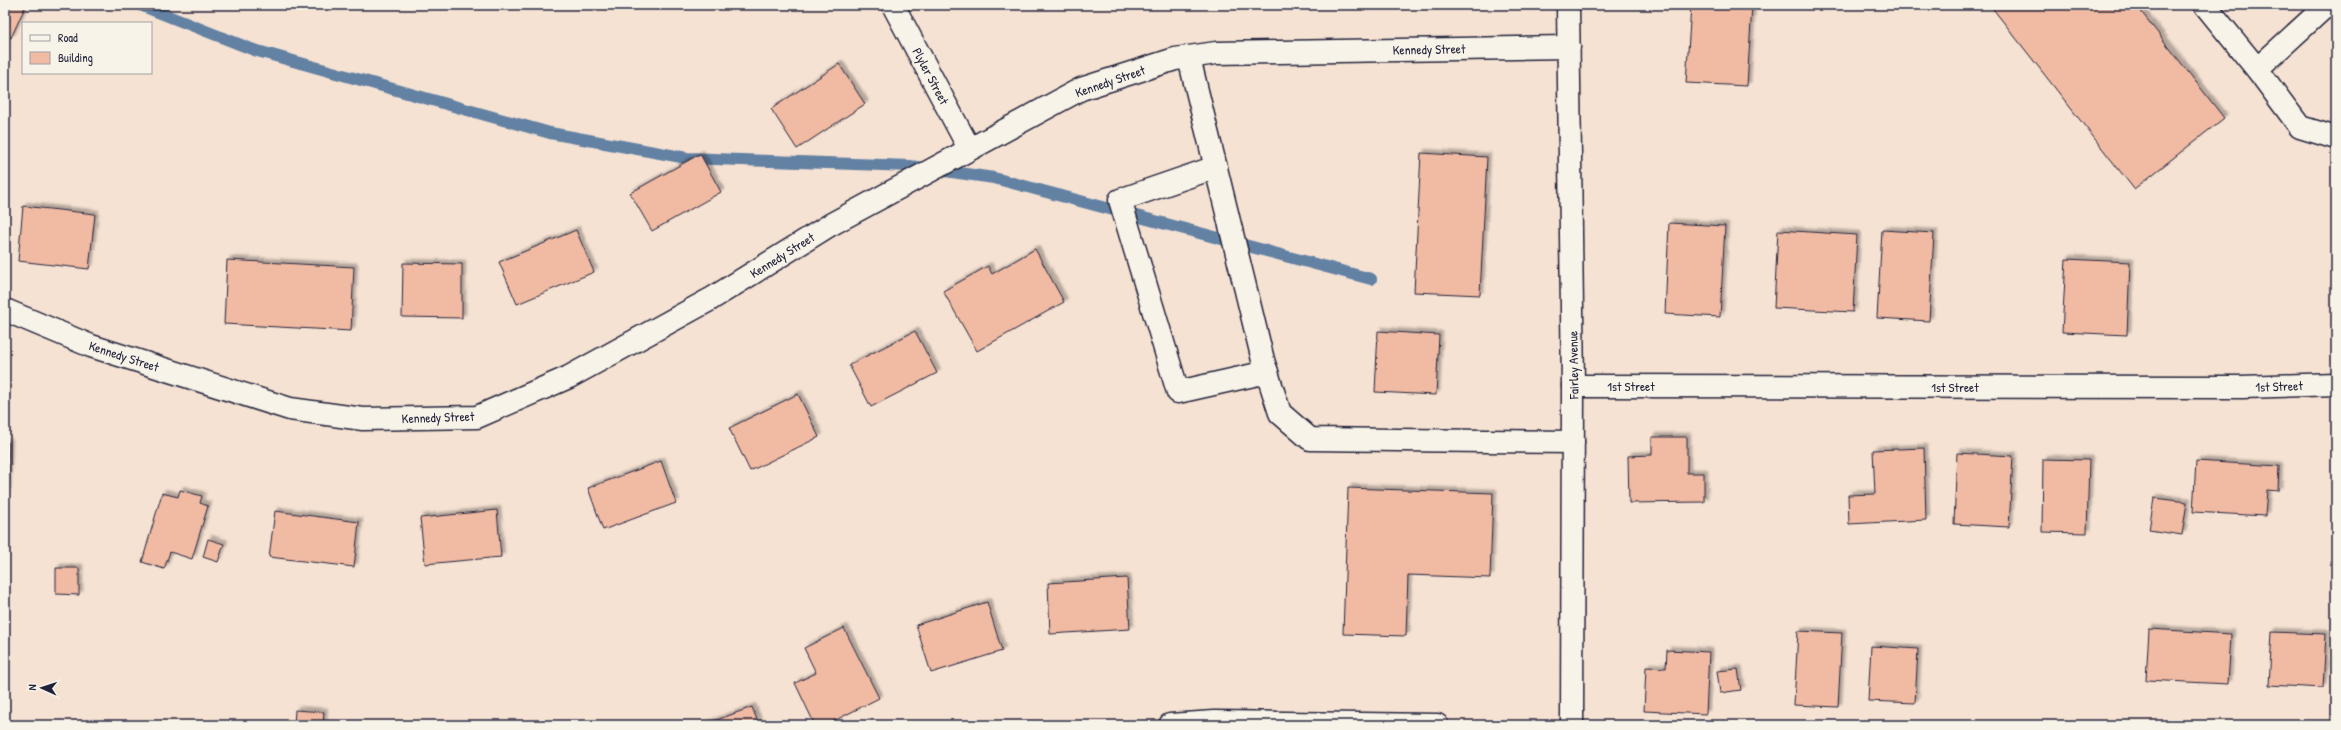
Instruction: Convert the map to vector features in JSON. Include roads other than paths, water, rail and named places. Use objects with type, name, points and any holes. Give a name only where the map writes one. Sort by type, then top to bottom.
[{"type":"street","name":"Plyler Street","points":[[893,5],[969,148]]},
{"type":"street","name":"Fairley Avenue","points":[[1568,5],[1573,386],[1572,725]]},
{"type":"street","points":[[2205,5],[2257,68],[2300,127],[2336,138]]},
{"type":"street","points":[[2257,68],[2326,5]]},
{"type":"street","name":"Kennedy Street","points":[[5,310],[91,346],[290,409],[364,419],[477,417],[568,377],[711,299],[830,225],[1081,88],[1175,60],[1216,53],[1568,47]]},
{"type":"street","points":[[1189,58],[1267,372],[1280,413],[1310,439],[1573,442]]},
{"type":"street","points":[[1216,167],[1120,200],[1178,392],[1267,372]]},
{"type":"street","name":"1st Street","points":[[1573,386],[2242,387],[2336,384]]},
{"type":"street","points":[[1170,725],[1214,722],[1437,725]]},
{"type":"waterway","points":[[140,5],[254,50],[550,133],[687,158],[910,166],[994,178],[1371,279]]}]
